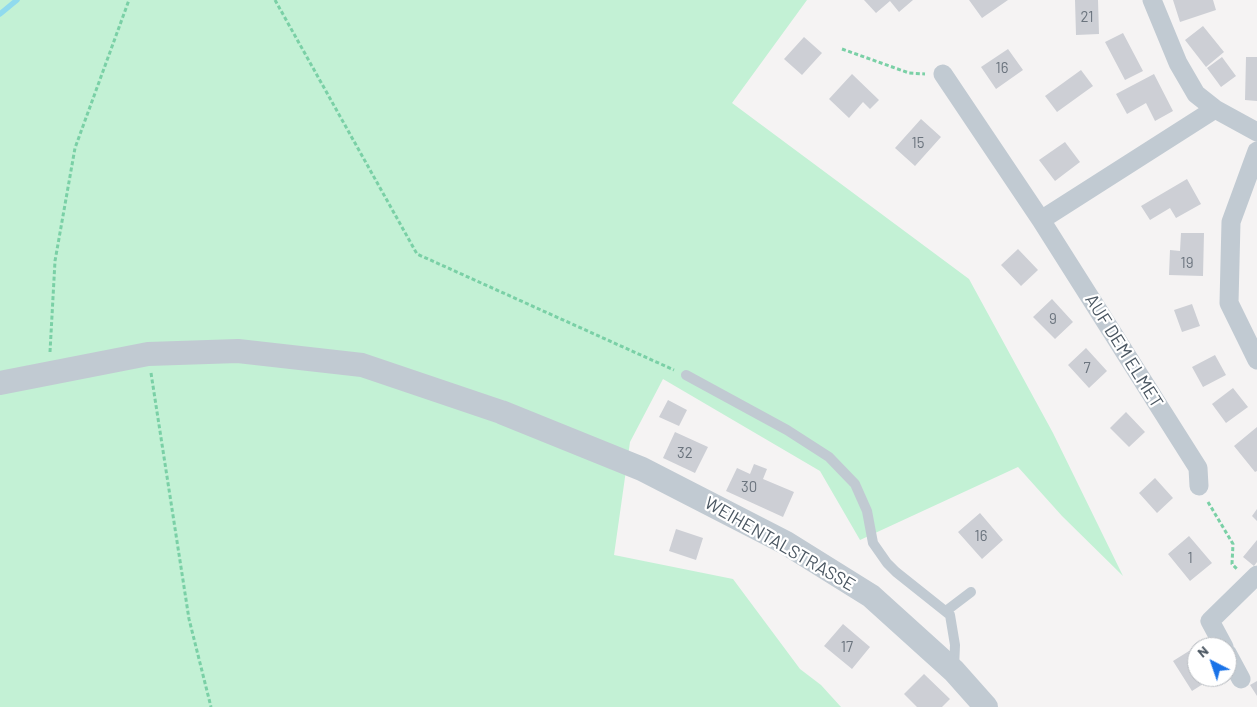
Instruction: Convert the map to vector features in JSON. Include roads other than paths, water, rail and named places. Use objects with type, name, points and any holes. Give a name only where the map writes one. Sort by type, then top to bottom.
[{"type":"street","points":[[1152,0],[1178,62],[1196,94],[1215,109],[1257,132]]},
{"type":"street","name":"AUF DEM ELMET","points":[[943,74],[1041,220],[1198,468],[1199,486]]},
{"type":"street","points":[[1041,220],[1215,109]]},
{"type":"street","points":[[1257,150],[1231,222],[1229,303],[1257,360]]},
{"type":"street","name":"WEIHENTALSTRASSE","points":[[0,383],[148,354],[238,351],[362,365],[501,412],[642,469],[786,543],[870,596],[954,671],[986,707]]},
{"type":"street","points":[[1219,637],[1210,621],[1253,579]]},
{"type":"street","points":[[1237,672],[1241,679]]},
{"type":"lane","points":[[686,375],[787,430],[829,457],[856,484],[867,511],[873,543],[896,572],[950,615],[955,646],[954,671]]},
{"type":"lane","points":[[946,611],[971,592]]},
{"type":"waterway","points":[[0,14],[17,0]]}]
